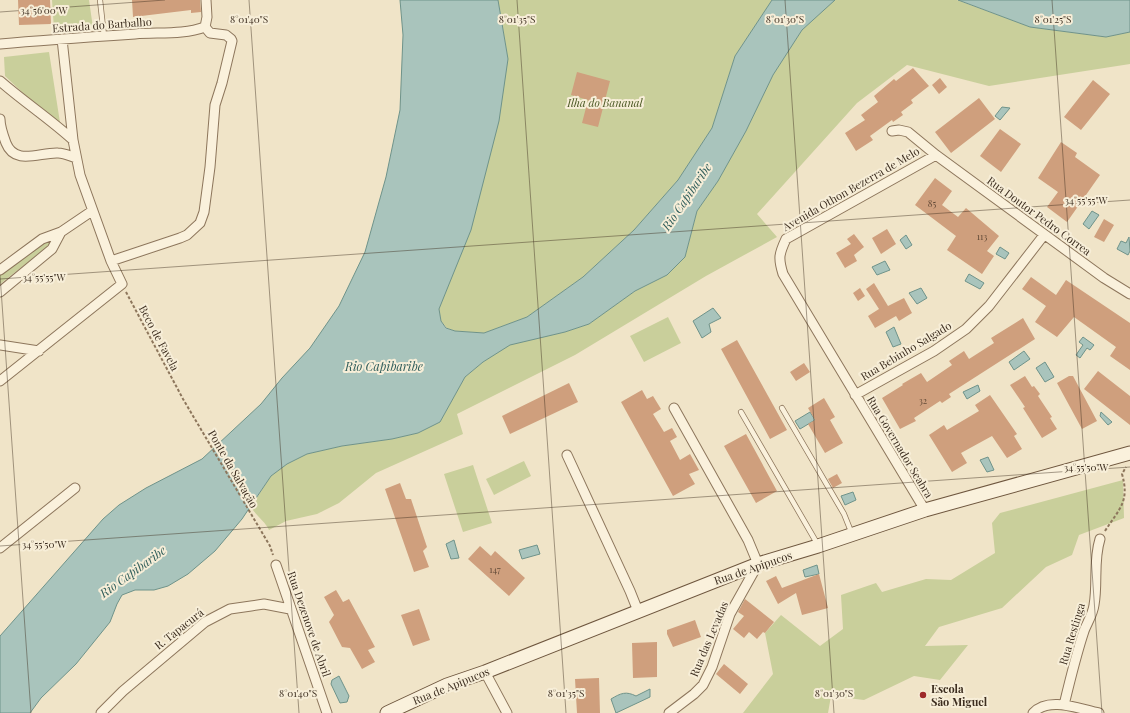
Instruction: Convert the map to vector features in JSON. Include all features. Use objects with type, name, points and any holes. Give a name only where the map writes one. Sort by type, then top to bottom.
[{"type":"main road","name":"Rua de Apipucos","points":[[387,713],[447,685],[484,672],[758,564],[818,546],[925,510],[1130,454]]},
{"type":"street","points":[[111,261],[180,238],[187,235],[200,223],[204,212],[210,167],[215,105],[232,41],[226,35],[210,33],[205,27],[207,22],[206,0]]},
{"type":"street","name":"Estrada do Barbalho","points":[[0,44],[104,36],[170,33],[205,27]]},
{"type":"street","points":[[0,381],[122,284],[111,261],[80,175],[73,140],[62,39]]},
{"type":"street","points":[[0,81],[34,109],[57,125],[73,140]]},
{"type":"street","points":[[0,119],[0,126],[8,149],[15,155],[22,157],[59,153],[76,158]]},
{"type":"street","name":"Rua Doutor Pedro Correa","points":[[892,131],[899,130],[908,132],[936,155],[1044,235],[1104,278],[1130,294]]},
{"type":"street","name":"Avenida Othon Bezerra de Melo","points":[[855,395],[784,274],[780,264],[780,252],[786,239],[936,155]]},
{"type":"street","points":[[0,270],[42,239],[61,232],[92,211]]},
{"type":"street","points":[[0,292],[52,249],[61,232]]},
{"type":"street","name":"Rua Bebinho Salgado","points":[[855,395],[934,351],[966,329],[989,306],[1044,235]]},
{"type":"street","points":[[0,345],[39,351]]},
{"type":"street","name":"Rua Governador Seabra","points":[[855,395],[925,510]]},
{"type":"street","points":[[674,408],[748,540],[758,564]]},
{"type":"street","points":[[567,455],[638,611]]},
{"type":"street","points":[[0,548],[75,488]]},
{"type":"street","name":"Rua Restinga","points":[[1064,705],[1085,630],[1094,607],[1096,592],[1096,550],[1100,539]]},
{"type":"street","name":"Rua das Levadas","points":[[669,713],[694,694],[703,685],[712,667],[730,614],[758,564]]},
{"type":"street","name":"Rua Dezenove de Abril","points":[[276,565],[327,713]]},
{"type":"street","name":"R. Tapacurá","points":[[102,713],[123,691],[205,622],[230,609],[264,604],[290,609]]},
{"type":"street","points":[[484,672],[508,713]]},
{"type":"street","points":[[1033,713],[1043,705],[1064,705],[1099,713]]},
{"type":"lane","points":[[100,0],[104,36]]},
{"type":"lane","points":[[782,408],[844,514],[852,534]]},
{"type":"lane","points":[[741,412],[818,546]]},
{"type":"path","name":"Beco de Favela","points":[[122,284],[183,399]]},
{"type":"path","name":"Ponte da Salvação","points":[[183,399],[270,546]]},
{"type":"path","points":[[1100,539],[1127,500],[1127,486],[1122,474],[1130,461]]},
{"type":"green space","points":[[52,0],[89,0],[93,28],[54,29]]},
{"type":"green space","name":"Ilha do Bananal","points":[[498,0],[772,0],[735,56],[712,128],[678,180],[634,230],[583,277],[527,317],[484,333],[455,331],[447,328],[441,321],[439,309],[446,289],[508,59]]},
{"type":"green space","points":[[834,0],[957,0],[1030,27],[1106,37],[1130,32],[1130,64],[989,86],[907,65],[857,103],[757,214],[777,237],[706,276],[575,355],[457,414],[463,434],[376,473],[339,503],[317,514],[286,521],[269,530],[251,507],[271,476],[287,464],[307,454],[342,446],[392,439],[418,433],[440,422],[465,377],[483,362],[510,344],[565,332],[589,324],[635,291],[667,275],[685,257],[697,211],[718,181],[746,131],[773,75],[802,30]]},
{"type":"green space","points":[[49,52],[61,129],[5,76],[4,57]]},
{"type":"green space","points":[[46,241],[51,244],[0,284],[0,275]]},
{"type":"green space","points":[[668,317],[681,343],[644,362],[630,336]]},
{"type":"green space","points":[[524,461],[531,476],[494,495],[486,479]]},
{"type":"green space","points":[[473,465],[492,523],[463,532],[444,474]]},
{"type":"green space","points":[[1123,480],[1124,518],[1079,535],[1072,555],[1046,567],[1002,608],[939,627],[925,646],[968,645],[940,680],[914,676],[864,700],[831,696],[828,713],[743,713],[773,674],[765,633],[781,615],[820,646],[843,629],[841,595],[876,583],[882,592],[926,579],[951,580],[995,553],[992,523],[1000,513]]},
{"type":"water","name":"Rio Capibaribe","points":[[400,0],[498,0],[508,59],[499,121],[471,230],[439,309],[441,321],[446,328],[455,331],[484,333],[527,317],[583,277],[634,230],[678,180],[712,128],[735,56],[772,0],[835,0],[802,30],[773,75],[746,131],[718,181],[697,211],[685,257],[667,275],[635,291],[589,324],[565,332],[510,345],[483,362],[465,377],[440,422],[418,433],[392,439],[342,446],[307,454],[287,464],[271,476],[242,519],[215,551],[188,574],[168,586],[154,590],[135,590],[122,595],[110,622],[76,664],[41,698],[30,713],[0,713],[0,636],[103,519],[119,505],[146,488],[202,459],[261,404],[282,378],[310,348],[339,306],[365,252],[386,177],[400,110],[403,35]]},
{"type":"water","points":[[958,0],[1130,0],[1130,32],[1106,37],[1030,27]]},
{"type":"water","points":[[1002,107],[1010,108],[1000,120],[995,116]]},
{"type":"water","points":[[1092,211],[1099,215],[1089,229],[1083,224]]},
{"type":"water","points":[[906,235],[912,245],[906,249],[900,240]]},
{"type":"water","points":[[1129,237],[1130,251],[1128,255],[1117,249],[1121,241],[1126,243]]},
{"type":"water","points":[[1000,247],[1009,253],[1005,259],[996,254]]},
{"type":"water","points":[[885,261],[890,270],[877,275],[872,267]]},
{"type":"water","points":[[969,274],[984,283],[980,289],[965,281]]},
{"type":"water","points":[[921,288],[927,298],[917,304],[909,293]]},
{"type":"water","points":[[713,308],[721,318],[709,324],[711,332],[702,338],[693,321]]},
{"type":"water","points":[[894,327],[901,344],[893,347],[886,332]]},
{"type":"water","points":[[1083,337],[1094,345],[1090,350],[1087,348],[1080,358],[1076,355],[1083,345],[1079,342]]},
{"type":"water","points":[[1024,351],[1030,359],[1014,370],[1009,362]]},
{"type":"water","points":[[1045,362],[1054,377],[1045,382],[1036,368]]},
{"type":"water","points":[[978,385],[980,391],[967,399],[963,392]]},
{"type":"water","points":[[810,412],[815,420],[800,429],[795,421]]},
{"type":"water","points":[[1101,412],[1112,422],[1108,425],[1100,416]]},
{"type":"water","points":[[988,457],[994,470],[987,472],[980,460]]},
{"type":"water","points":[[853,492],[856,500],[845,505],[841,496]]},
{"type":"water","points":[[454,540],[459,558],[451,559],[446,544]]},
{"type":"water","points":[[537,545],[540,554],[522,559],[519,550]]},
{"type":"water","points":[[817,565],[819,574],[805,577],[803,570]]},
{"type":"water","points":[[339,676],[349,696],[347,702],[340,703],[331,684],[332,680]]},
{"type":"water","points":[[650,689],[650,697],[616,713],[611,699],[624,693],[636,696]]},
{"type":"building","points":[[18,0],[50,0],[51,24],[19,25]]},
{"type":"building","points":[[132,0],[200,0],[201,12],[191,13],[191,10],[133,17]]},
{"type":"building","points":[[913,68],[929,86],[911,100],[913,103],[901,112],[903,115],[893,122],[892,120],[870,136],[873,140],[856,151],[845,133],[865,120],[861,115],[878,102],[874,96],[894,79],[896,81]]},
{"type":"building","points":[[577,72],[610,81],[598,127],[582,123],[588,100],[571,95]]},
{"type":"building","points":[[940,78],[947,87],[939,94],[932,85]]},
{"type":"building","points":[[1093,80],[1110,94],[1081,130],[1064,117]]},
{"type":"building","points":[[979,98],[995,119],[951,153],[935,132]]},
{"type":"building","points":[[1000,129],[1021,144],[1001,172],[980,156]]},
{"type":"building","points":[[1061,142],[1077,153],[1075,157],[1100,175],[1067,222],[1047,207],[1058,192],[1038,178]]},
{"type":"building","points":[[935,178],[952,191],[942,205],[958,217],[966,208],[999,236],[987,251],[994,256],[982,274],[947,250],[956,236],[915,205]]},
{"type":"building","points":[[1104,219],[1114,225],[1104,242],[1094,237]]},
{"type":"building","points":[[887,229],[896,244],[881,254],[872,238]]},
{"type":"building","points":[[854,234],[864,247],[854,255],[857,261],[845,268],[836,253],[851,244],[847,239]]},
{"type":"building","points":[[1031,277],[1056,295],[1066,280],[1130,323],[1130,370],[1110,356],[1116,347],[1074,317],[1057,337],[1035,322],[1046,306],[1022,289]]},
{"type":"building","points":[[874,283],[888,306],[904,298],[912,313],[899,321],[896,316],[875,328],[868,316],[879,309],[866,289]]},
{"type":"building","points":[[860,288],[865,296],[858,301],[853,293]]},
{"type":"building","points":[[1023,318],[1035,339],[949,394],[951,397],[942,403],[940,401],[914,418],[916,421],[900,429],[882,398],[921,373],[927,382],[952,365],[949,361],[964,351],[969,359],[994,343],[991,338]]},
{"type":"building","points":[[737,340],[787,430],[770,439],[721,349]]},
{"type":"building","points":[[804,363],[810,372],[796,381],[790,372]]},
{"type":"building","points":[[1098,371],[1130,396],[1130,425],[1084,389]]},
{"type":"building","points":[[1025,376],[1032,387],[1034,386],[1040,394],[1038,396],[1052,417],[1050,418],[1057,429],[1042,438],[1023,408],[1025,407],[1010,385]]},
{"type":"building","points":[[1069,376],[1073,376],[1097,421],[1082,429],[1057,383]]},
{"type":"building","points":[[569,383],[578,402],[510,434],[502,416]]},
{"type":"building","points":[[642,390],[647,399],[653,396],[661,409],[653,414],[664,432],[672,428],[677,437],[670,441],[680,460],[690,454],[699,470],[689,474],[695,484],[673,496],[621,402]]},
{"type":"building","points":[[990,395],[1017,434],[1014,436],[1022,449],[1007,458],[992,436],[961,453],[967,463],[952,472],[929,435],[944,425],[947,430],[979,411],[975,405]]},
{"type":"building","points":[[824,398],[835,417],[830,420],[843,443],[825,453],[808,424],[815,420],[808,408]]},
{"type":"building","points":[[746,434],[777,491],[756,503],[724,446]]},
{"type":"building","points":[[837,474],[842,483],[833,488],[828,479]]},
{"type":"building","points":[[400,483],[406,499],[411,499],[427,547],[423,551],[429,567],[414,572],[385,489]]},
{"type":"building","points":[[480,546],[491,556],[495,551],[525,578],[509,596],[468,559]]},
{"type":"building","points":[[819,574],[828,608],[802,615],[796,593],[778,604],[766,581],[776,576],[782,588]]},
{"type":"building","points":[[336,590],[343,602],[349,599],[375,647],[368,650],[375,662],[362,669],[350,648],[342,647],[329,622],[334,615],[324,597]]},
{"type":"building","points":[[745,599],[774,622],[765,633],[763,632],[757,639],[749,632],[744,638],[733,629],[744,616],[738,612]]},
{"type":"building","points":[[419,609],[430,640],[413,646],[401,615]]},
{"type":"building","points":[[695,620],[701,637],[673,647],[667,634],[667,630]]},
{"type":"building","points":[[657,642],[657,677],[633,678],[632,643]]},
{"type":"building","points":[[724,664],[748,684],[740,694],[716,674]]},
{"type":"building","points":[[599,678],[600,713],[577,713],[575,679]]},
{"type":"place","name":"Escola São Miguel","points":[[923,695]]}]
